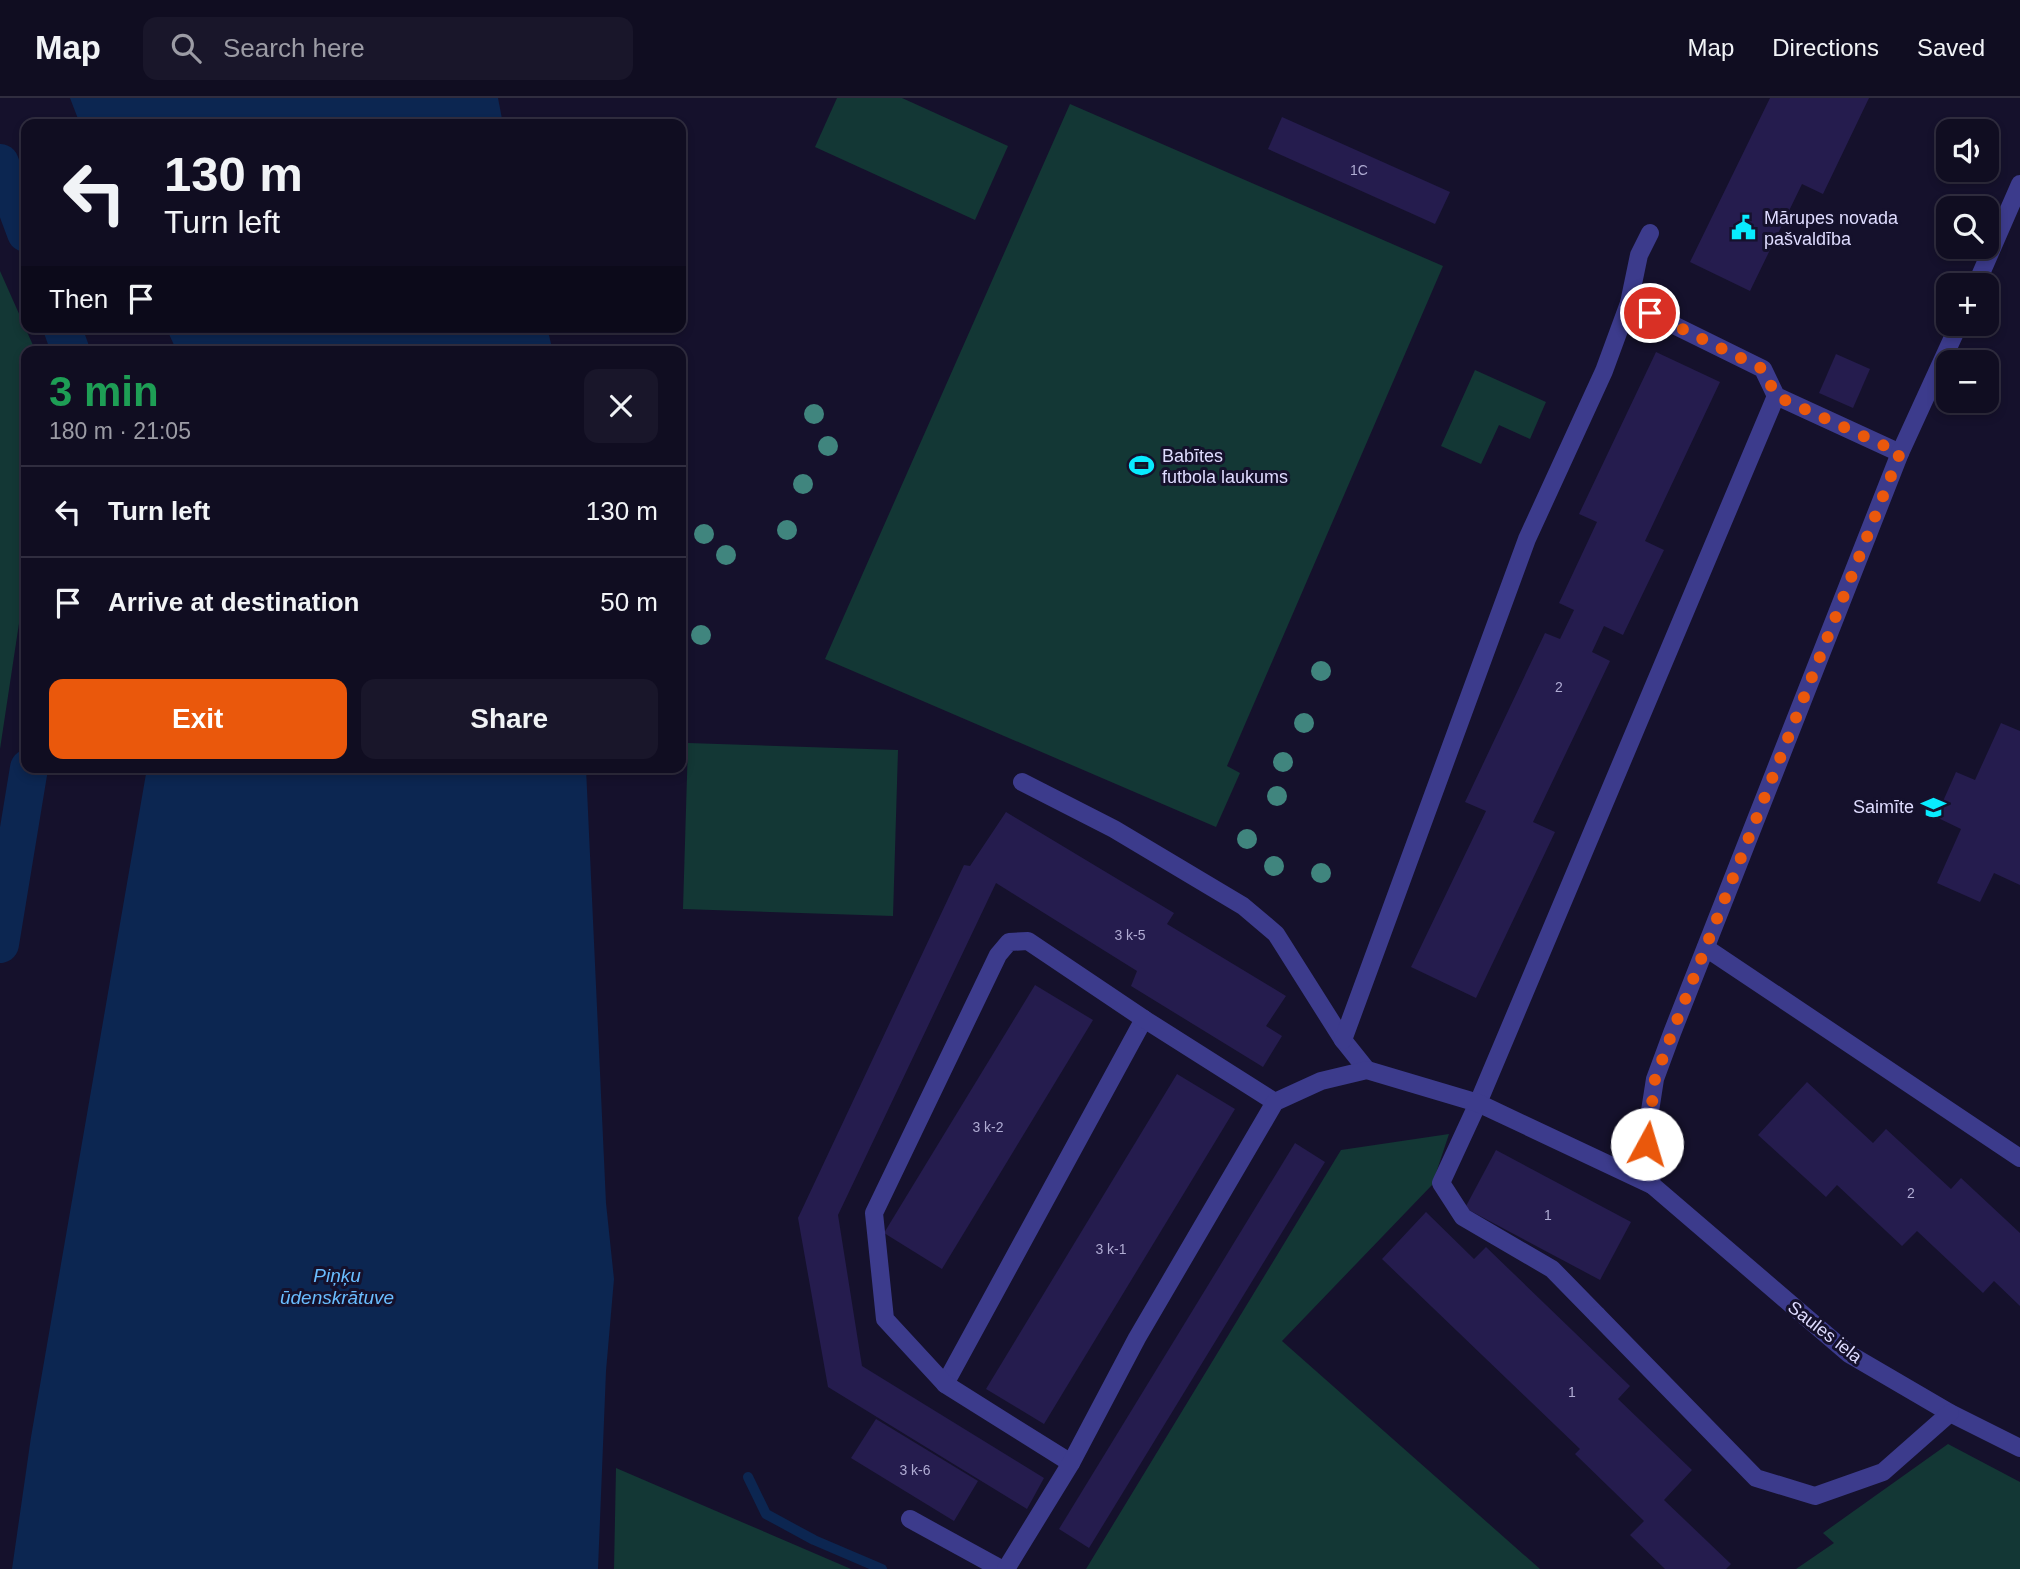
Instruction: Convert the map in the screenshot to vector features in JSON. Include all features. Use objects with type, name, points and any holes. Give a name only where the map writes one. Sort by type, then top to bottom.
[{"type":"street","points":[[1981,273],[2020,184]]},
{"type":"street","points":[[1343,1040],[1527,540],[1604,371],[1629,303],[1639,255],[1650,233]]},
{"type":"street","points":[[1629,303],[1763,369],[1776,396],[1900,453]]},
{"type":"street","points":[[1652,1185],[1647,1144],[1655,1079],[1900,453],[1954,336]]},
{"type":"street","points":[[1776,396],[1478,1103],[1441,1183],[1463,1217],[1552,1269],[1756,1478],[1815,1496],[1883,1472],[1950,1413]]},
{"type":"street","points":[[910,1519],[1003,1569],[1071,1463],[1137,1338],[1275,1102],[1321,1081],[1367,1070],[1343,1040],[1276,934],[1243,906],[1114,829],[1022,782]]},
{"type":"street","points":[[1071,1463],[945,1384],[885,1319],[874,1213],[998,955],[1009,942],[1028,942],[1275,1102]]},
{"type":"street","points":[[1706,948],[2020,1158]]},
{"type":"street","points":[[945,1384],[1144,1019]]},
{"type":"street","name":"Saules iela","points":[[1367,1070],[1478,1103],[1652,1185],[1849,1354],[1950,1413],[2020,1448]]},
{"type":"green space","points":[[837,98],[902,98],[1008,146],[975,220],[815,147]]},
{"type":"green space","name":"Babītes futbola laukums","points":[[1070,104],[1443,266],[1227,766],[1240,773],[1216,827],[825,659]]},
{"type":"green space","points":[[0,271],[21,318],[21,333],[28,333],[33,346],[21,346],[21,610],[0,749]]},
{"type":"green space","points":[[1475,370],[1546,402],[1530,439],[1499,425],[1481,464],[1441,446]]},
{"type":"green space","points":[[688,743],[898,750],[893,916],[683,909]]},
{"type":"green space","points":[[1449,1134],[1432,1185],[1282,1341],[1540,1569],[1086,1569],[1341,1150]]},
{"type":"green space","points":[[1948,1444],[2020,1482],[2020,1569],[1796,1569],[1834,1543],[1823,1533]]},
{"type":"green space","points":[[616,1468],[851,1569],[614,1569]]},
{"type":"water","points":[[70,98],[498,98],[502,119],[78,119]]},
{"type":"water","points":[[169,333],[548,333],[552,346],[174,346]]},
{"type":"water","name":"Piņķu ūdenskrātuve","points":[[146,773],[586,773],[606,1203],[614,1279],[606,1371],[598,1569],[12,1569],[31,1437]]},
{"type":"building","name":"Mārupes novada pašvaldība","points":[[1770,98],[1869,98],[1823,194],[1802,184],[1750,291],[1690,262]]},
{"type":"building","points":[[1282,117],[1450,192],[1435,224],[1268,149]]},
{"type":"building","points":[[1656,352],[1720,382],[1645,541],[1664,550],[1623,635],[1604,626],[1592,652],[1610,661],[1533,822],[1555,832],[1476,998],[1411,967],[1486,811],[1465,802],[1545,633],[1560,639],[1574,610],[1559,603],[1597,522],[1579,514]]},
{"type":"building","points":[[1836,354],[1870,369],[1853,408],[1819,393]]},
{"type":"building","points":[[2001,723],[2020,731],[2020,885],[1994,873],[1980,902],[1937,883],[1961,829],[1936,817],[1956,772],[1975,780]]},
{"type":"building","points":[[1006,812],[1174,913],[1167,924],[1286,996],[1266,1026],[1282,1036],[1263,1067],[1131,986],[1137,971],[996,883],[838,1215],[862,1366],[1044,1478],[1027,1509],[828,1387],[798,1218],[964,865],[970,866]]},
{"type":"building","points":[[1035,985],[1093,1020],[942,1269],[884,1233]]},
{"type":"building","points":[[1177,1074],[1235,1109],[1044,1424],[986,1389]]},
{"type":"building","points":[[1807,1082],[1873,1143],[1886,1129],[1951,1189],[1961,1178],[2020,1233],[2020,1306],[1994,1281],[1983,1293],[1917,1231],[1902,1246],[1837,1185],[1826,1197],[1758,1135]]},
{"type":"building","points":[[1295,1143],[1325,1162],[1089,1548],[1059,1529]]},
{"type":"building","points":[[1496,1150],[1631,1222],[1600,1280],[1465,1208]]},
{"type":"building","points":[[1426,1212],[1474,1259],[1486,1247],[1630,1386],[1618,1399],[1692,1470],[1664,1500],[1731,1564],[1726,1569],[1665,1569],[1630,1535],[1644,1521],[1575,1454],[1580,1449],[1382,1259]]},
{"type":"building","points":[[876,1419],[978,1481],[954,1521],[851,1458]]},
{"type":"waterway","points":[[0,163],[21,220]]},
{"type":"waterway","points":[[64,333],[69,346]]},
{"type":"waterway","points":[[0,944],[28,773]]},
{"type":"waterway","points":[[748,1477],[766,1514],[814,1540],[882,1569]]},
{"type":"place","name":"Mārupes novada pašvaldība","points":[[1744,228]]},
{"type":"place","name":"Babītes futbola laukums","points":[[1142,466]]},
{"type":"place","name":"Saimīte","points":[[1934,807]]},
{"type":"route","points":[[1647,1144],[1655,1079],[1900,453],[1776,396],[1763,369],[1650,313]]}]
